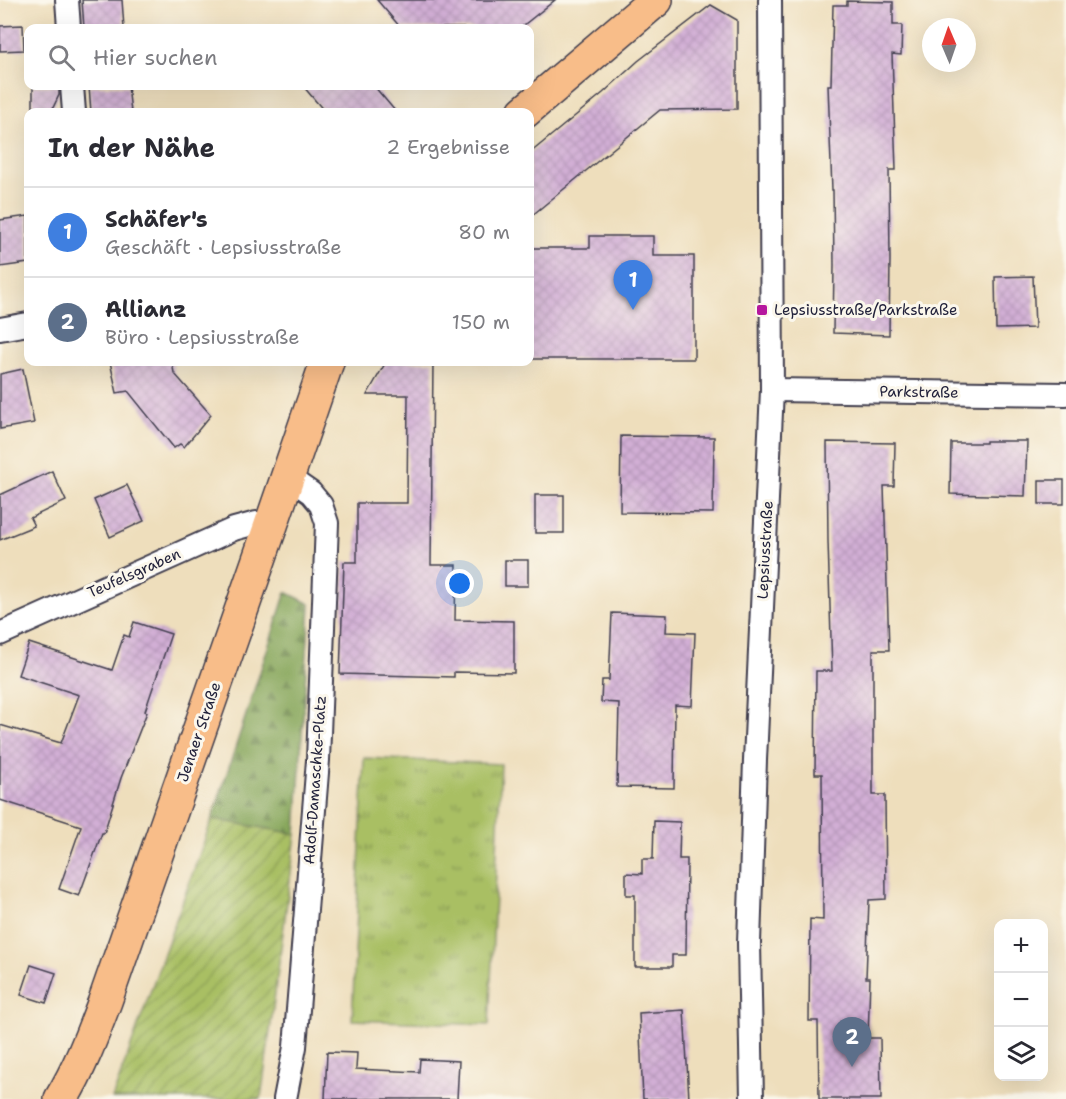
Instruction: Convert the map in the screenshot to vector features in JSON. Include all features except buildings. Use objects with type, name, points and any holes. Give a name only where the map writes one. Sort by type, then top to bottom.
[{"type":"main road","points":[[529,108],[656,0]]},
{"type":"main road","name":"Jenaer Straße","points":[[61,1099],[84,1055],[105,1001],[326,366]]},
{"type":"street","points":[[67,0],[69,24]]},
{"type":"street","name":"Lepsiusstraße","points":[[752,1099],[749,931],[772,390],[771,0]]},
{"type":"street","points":[[72,90],[74,108]]},
{"type":"street","points":[[0,329],[24,325]]},
{"type":"street","name":"Parkstraße","points":[[772,390],[1066,394]]},
{"type":"street","name":"Adolf-Damaschke-Platz","points":[[285,1099],[296,1047],[318,760],[327,523],[321,505],[311,493],[288,477]]},
{"type":"street","name":"Teufelsgraben","points":[[0,634],[234,528],[256,522],[270,528]]},
{"type":"green space","points":[[286,592],[310,604],[296,834],[212,819]]},
{"type":"green space","points":[[364,758],[501,764],[489,1025],[352,1020]]},
{"type":"green space","points":[[212,819],[296,834],[261,1099],[112,1099]]},
{"type":"place","name":"Schäfer's","points":[[633,310]]},
{"type":"place","name":"Lepsiusstraße/Parkstraße","points":[[762,310]]},
{"type":"place","name":"Allianz","points":[[852,1067]]}]
